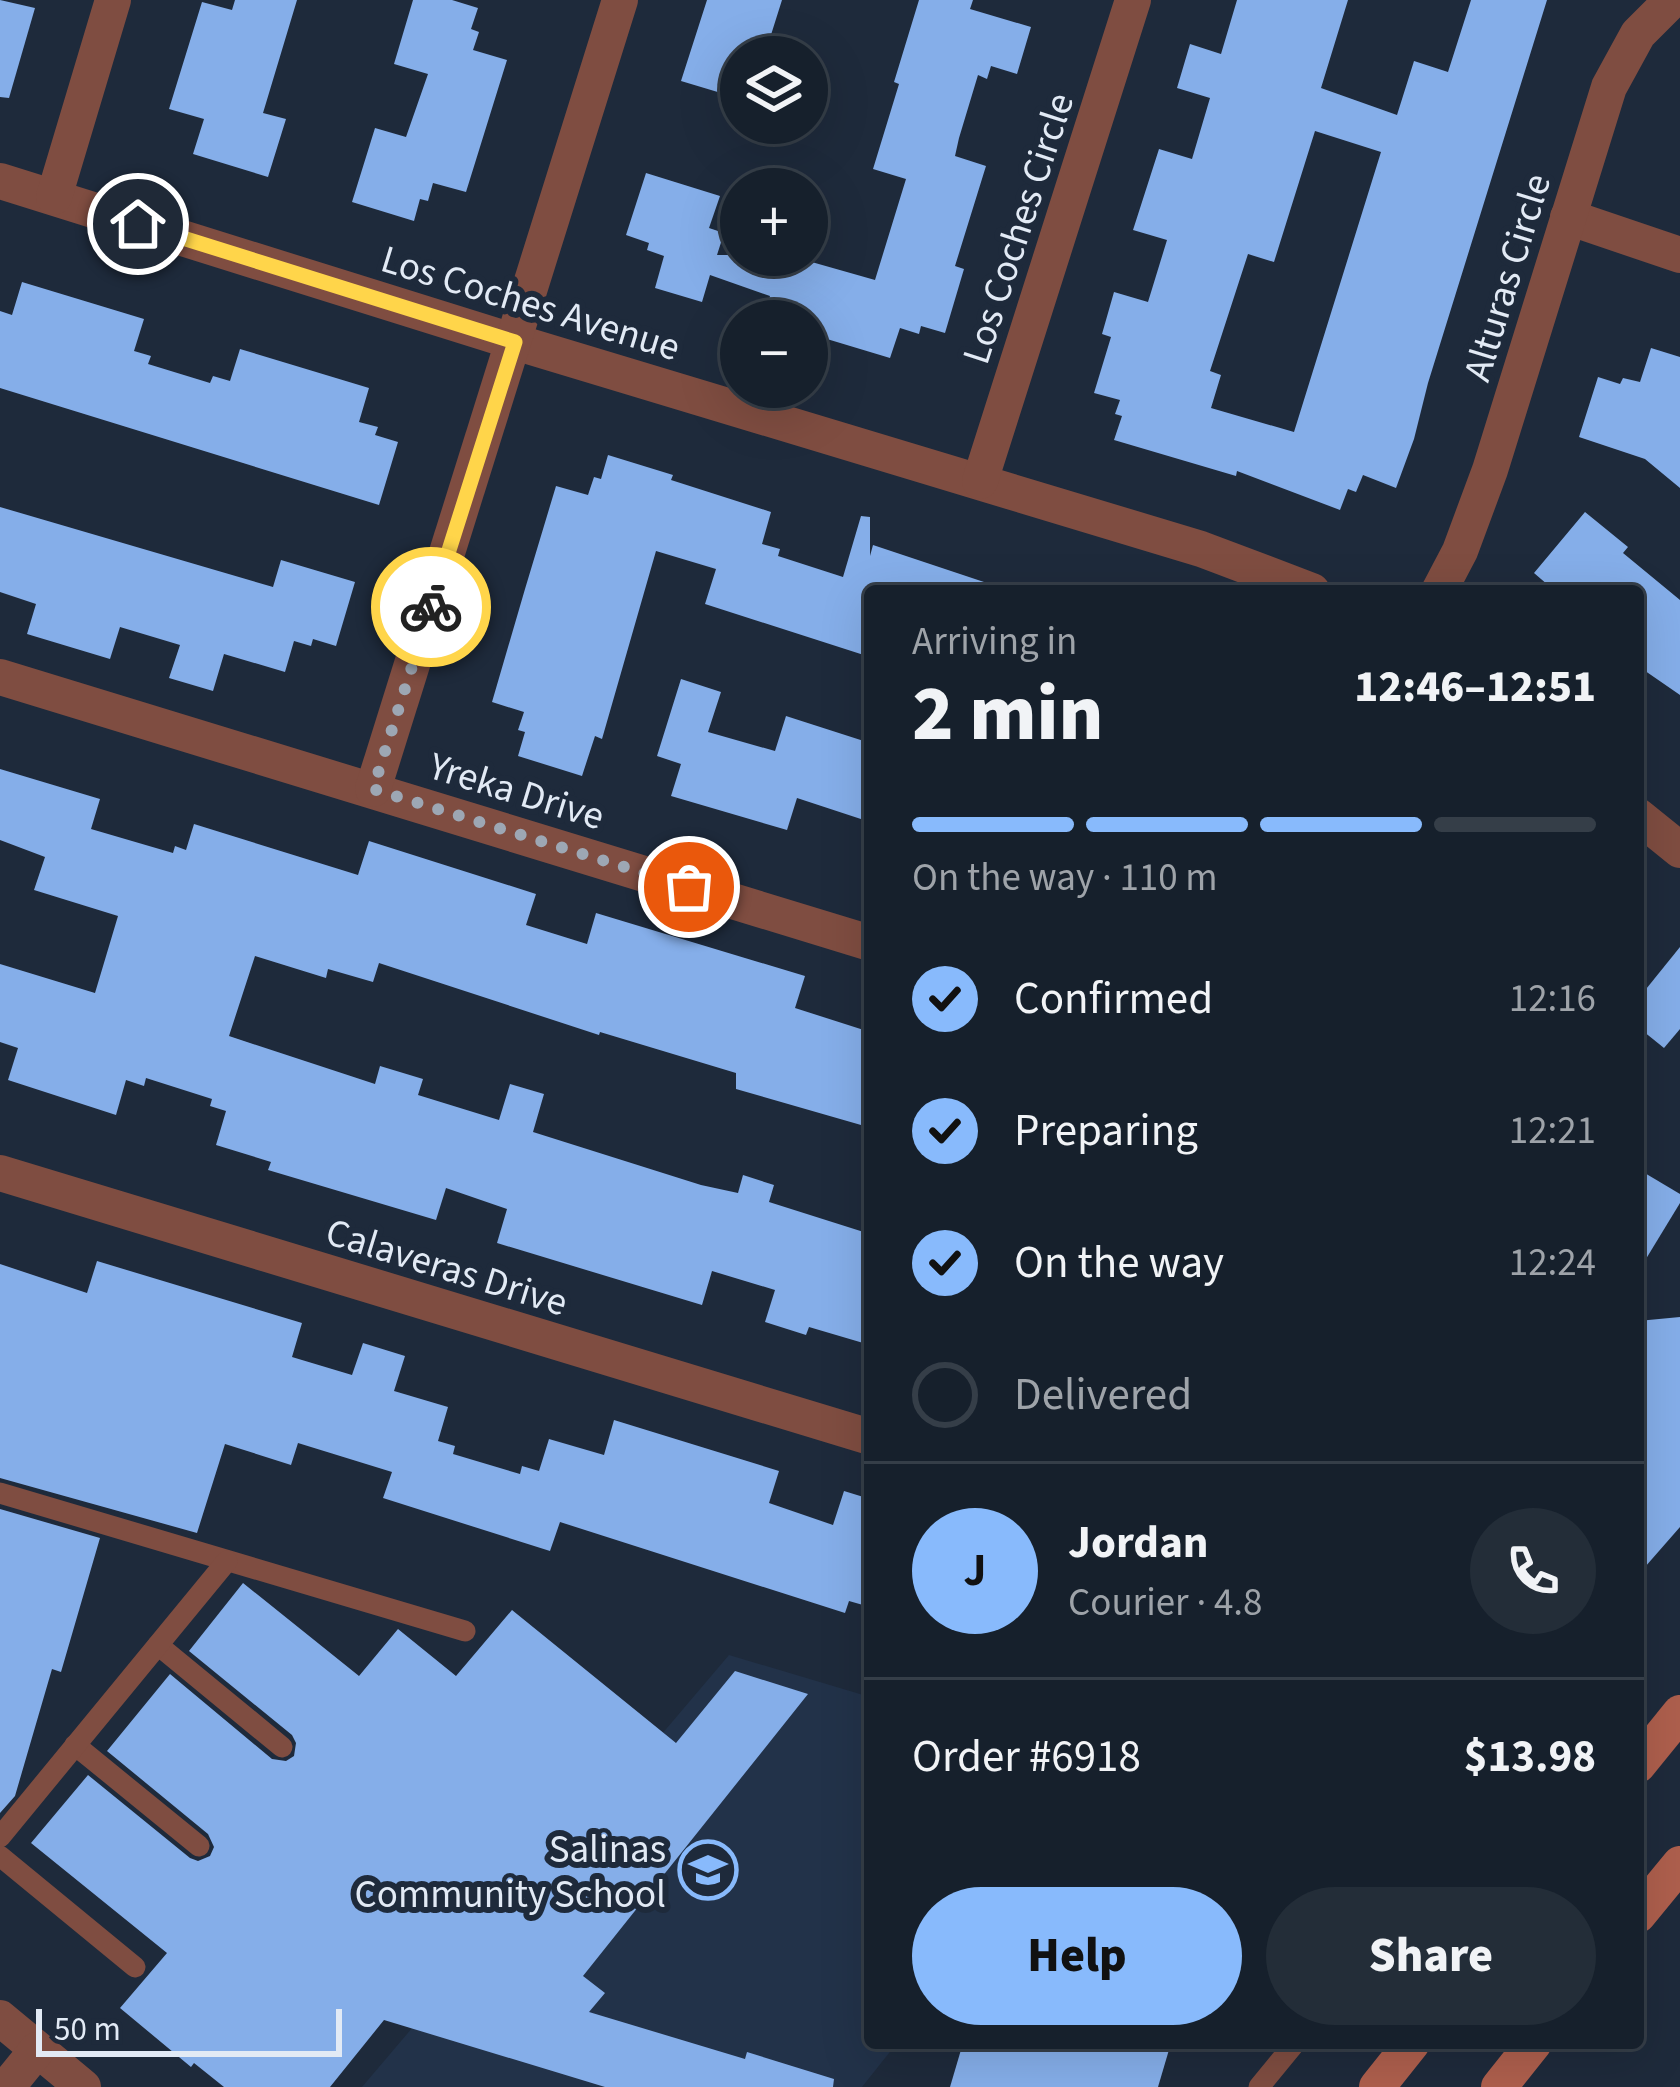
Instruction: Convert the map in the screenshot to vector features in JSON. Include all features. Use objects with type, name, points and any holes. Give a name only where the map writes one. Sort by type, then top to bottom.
[{"type":"main road","points":[[1644,1758],[1680,1713]]},
{"type":"main road","points":[[1644,1909],[1680,1864]]},
{"type":"main road","points":[[1377,2087],[1407,2049]]},
{"type":"main road","points":[[1499,2087],[1529,2049]]},
{"type":"street","points":[[54,197],[113,0]]},
{"type":"street","points":[[373,789],[620,0]]},
{"type":"street","name":"Los Coches Circle","points":[[980,481],[1133,0]]},
{"type":"street","name":"Alturas Circle","points":[[1442,585],[1490,470],[1609,87],[1638,34],[1672,0]]},
{"type":"street","name":"Los Coches Avenue","points":[[0,181],[1201,548],[1297,585]]},
{"type":"street","points":[[1568,218],[1680,255]]},
{"type":"street","name":"Yreka Drive","points":[[0,677],[864,941]]},
{"type":"street","points":[[1644,821],[1680,850]]},
{"type":"street","name":"Calaveras Drive","points":[[0,1174],[864,1435]]},
{"type":"street","points":[[0,2018],[82,2087]]},
{"type":"street","points":[[7,2087],[37,2050]]},
{"type":"lane","points":[[0,1493],[465,1631]]},
{"type":"lane","points":[[0,1837],[227,1562]]},
{"type":"lane","points":[[158,1645],[282,1747]]},
{"type":"lane","points":[[76,1745],[200,1846]]},
{"type":"lane","points":[[0,1856],[135,1966]]},
{"type":"lane","points":[[1259,2087],[1290,2049]]},
{"type":"shaded area","name":"Salinas Community School","points":[[729,1655],[864,1695],[864,2049],[892,2049],[862,2087],[362,2087]]},
{"type":"building","points":[[0,0],[35,8],[9,98],[0,97]]},
{"type":"building","points":[[235,0],[297,0],[263,113],[286,119],[268,177],[193,154],[204,119],[169,109],[202,2],[232,10]]},
{"type":"building","points":[[413,0],[452,0],[478,8],[471,29],[479,32],[473,50],[507,60],[466,192],[433,183],[428,201],[420,199],[414,221],[352,202],[375,128],[406,137],[428,74],[394,64]]},
{"type":"building","points":[[707,0],[782,0],[771,36],[720,36],[720,93],[681,81]]},
{"type":"building","points":[[919,0],[973,0],[970,9],[1031,27],[1017,74],[991,66],[987,79],[978,75],[959,138],[955,156],[986,166],[955,266],[964,269],[945,333],[921,326],[919,334],[900,328],[890,358],[828,339],[828,300],[769,300],[770,296],[710,275],[702,302],[655,288],[664,256],[647,250],[649,243],[626,235],[646,173],[720,196],[709,228],[720,232],[720,276],[828,276],[828,267],[875,280],[906,179],[873,169],[899,84],[894,82]]},
{"type":"building","points":[[1237,0],[1348,0],[1321,88],[1397,115],[1414,61],[1448,72],[1471,0],[1547,0],[1396,488],[1363,475],[1356,492],[1348,489],[1340,510],[1237,471],[1236,476],[1114,440],[1122,416],[1115,414],[1120,400],[1094,393],[1111,337],[1102,334],[1114,292],[1148,302],[1167,240],[1133,230],[1159,149],[1192,159],[1210,98],[1177,88],[1190,44],[1221,54]],"holes":[[[1315,131],[1381,152],[1294,432],[1211,408],[1221,375],[1210,371],[1248,254],[1274,262]]]},
{"type":"building","points":[[22,282],[144,319],[134,351],[151,356],[148,364],[210,383],[213,376],[230,381],[240,349],[369,388],[359,422],[378,427],[375,435],[398,442],[379,505],[0,388],[0,311],[12,315]]},
{"type":"building","points":[[1651,348],[1680,357],[1680,488],[1645,459],[1579,437],[1598,377],[1620,384],[1623,378],[1640,382]]},
{"type":"building","points":[[608,455],[771,512],[762,544],[780,549],[778,556],[843,577],[861,516],[870,517],[870,556],[873,545],[993,585],[864,585],[864,655],[705,604],[716,569],[656,551],[602,739],[595,736],[582,776],[518,756],[525,732],[518,730],[524,712],[492,702],[556,486],[588,495],[594,477],[601,479]]},
{"type":"building","points":[[0,507],[273,587],[281,560],[355,582],[336,646],[313,639],[311,646],[294,641],[285,672],[224,654],[213,691],[169,678],[180,645],[120,627],[110,659],[27,634],[36,604],[0,592]]},
{"type":"building","points":[[1585,512],[1628,547],[1623,553],[1680,600],[1680,695],[1644,670],[1644,585],[1548,585],[1534,573]]},
{"type":"building","points":[[681,679],[721,692],[708,732],[775,751],[786,716],[864,741],[864,820],[797,798],[787,830],[671,796],[681,764],[657,756]]},
{"type":"building","points":[[0,769],[100,799],[91,829],[173,853],[175,846],[186,850],[194,824],[358,875],[369,841],[536,894],[526,925],[587,944],[596,913],[805,976],[795,1008],[864,1030],[861,1125],[736,1089],[736,1073],[599,1035],[379,963],[373,982],[328,969],[326,978],[255,956],[229,1036],[375,1084],[380,1066],[423,1079],[418,1095],[499,1120],[510,1084],[544,1094],[533,1132],[701,1185],[738,1193],[743,1175],[774,1185],[769,1202],[864,1232],[864,1343],[809,1327],[806,1335],[765,1322],[775,1290],[712,1271],[702,1305],[497,1243],[507,1209],[446,1188],[436,1220],[268,1170],[271,1162],[216,1145],[226,1111],[210,1106],[212,1099],[146,1078],[144,1086],[126,1080],[116,1115],[8,1080],[18,1048],[0,1042],[0,964],[95,993],[118,916],[34,890],[45,857],[0,840]]},
{"type":"building","points":[[1680,947],[1680,1029],[1664,1048],[1644,1032],[1644,992]]},
{"type":"building","points":[[1644,1173],[1680,1194],[1680,1203],[1644,1262]]},
{"type":"building","points":[[97,1261],[302,1323],[292,1357],[352,1375],[363,1343],[405,1356],[394,1391],[448,1407],[438,1441],[455,1446],[453,1454],[520,1474],[522,1466],[539,1471],[549,1439],[604,1455],[614,1420],[779,1471],[769,1503],[833,1525],[844,1491],[864,1497],[864,1605],[849,1601],[845,1613],[560,1522],[550,1551],[383,1498],[392,1472],[298,1443],[291,1465],[225,1444],[197,1533],[0,1478],[0,1264],[87,1293]]},
{"type":"building","points":[[1680,1317],[1680,1527],[1644,1568],[1644,1320]]},
{"type":"building","points":[[0,1509],[100,1538],[61,1672],[52,1669],[15,1796],[0,1813]]},
{"type":"building","points":[[243,1583],[359,1676],[398,1629],[456,1676],[512,1610],[676,1743],[735,1671],[808,1694],[583,1976],[605,1993],[589,2012],[745,2059],[747,2052],[834,2079],[833,2087],[605,2087],[384,2020],[330,2087],[224,2087],[194,2063],[191,2067],[120,2008],[167,1953],[31,1843],[88,1775],[190,1858],[198,1861],[210,1856],[214,1847],[208,1834],[107,1751],[170,1674],[272,1759],[286,1761],[294,1756],[292,1735],[189,1651]]},
{"type":"building","points":[[961,2049],[1169,2049],[1158,2087],[950,2087]]},
{"type":"way so far","points":[[431,607],[373,789],[689,887]]},
{"type":"place","name":"Salinas Community School","points":[[708,1870]]},
{"type":"route","points":[[138,224],[515,342],[431,607]]}]
